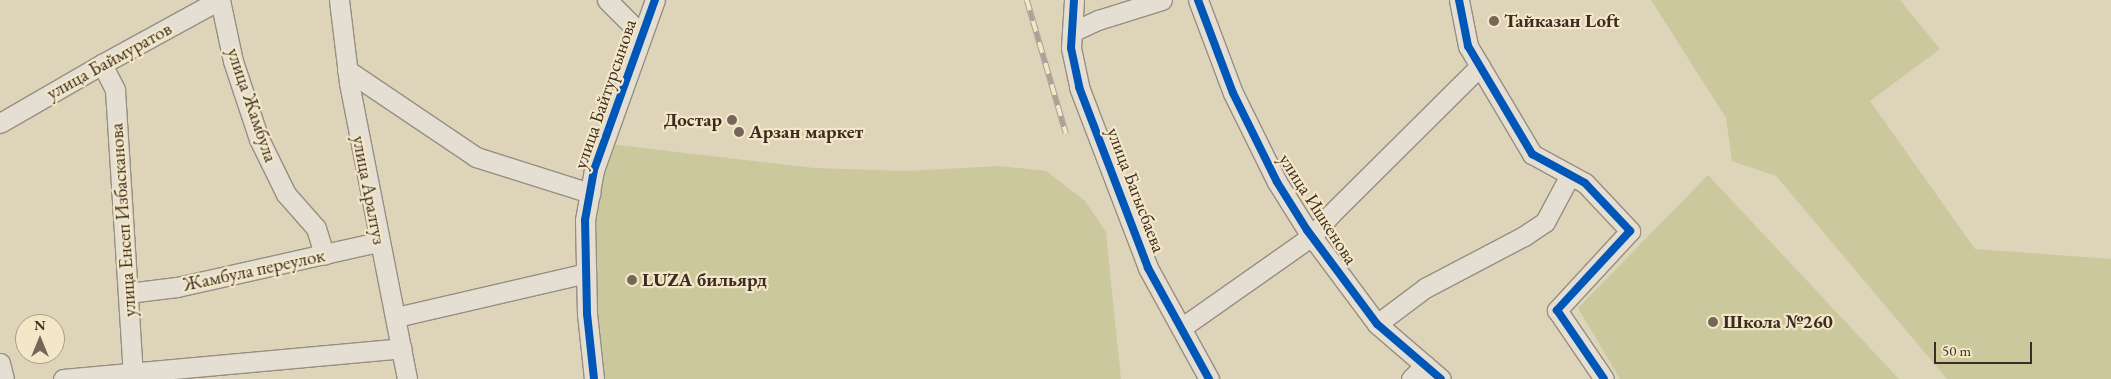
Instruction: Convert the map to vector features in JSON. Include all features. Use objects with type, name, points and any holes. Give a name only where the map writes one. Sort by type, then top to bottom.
[{"type":"street","name":"улица Баймуратов","points":[[0,123],[102,64],[220,0]]},
{"type":"street","name":"улица Жамбула","points":[[220,0],[233,61],[259,138],[286,194],[316,228],[324,256]]},
{"type":"street","name":"улица Аралтуз","points":[[339,0],[348,70],[379,242],[396,317],[407,379]]},
{"type":"street","name":"улица Байтурсынова","points":[[607,0],[642,35]]},
{"type":"street","name":"улица Байтурсынова","points":[[594,379],[587,314],[585,220],[594,170],[655,0]]},
{"type":"street","name":"улица Багысбаева","points":[[1074,0],[1071,48],[1079,87],[1148,268],[1209,379]]},
{"type":"street","points":[[1072,32],[1098,20],[1162,0]]},
{"type":"street","name":"улица Ишкенова","points":[[1198,0],[1233,92],[1277,182],[1312,236],[1377,324],[1441,379]]},
{"type":"street","points":[[1459,0],[1468,46],[1532,154],[1585,184],[1630,231],[1557,310],[1604,379]]},
{"type":"street","name":"улица Енсеп Избасканова","points":[[102,64],[115,90],[133,376]]},
{"type":"street","points":[[1181,328],[1312,236],[1480,66]]},
{"type":"street","points":[[348,70],[476,156],[590,193]]},
{"type":"street","points":[[1377,324],[1425,288],[1524,236],[1544,222],[1570,175]]},
{"type":"street","name":"Жамбула переулок","points":[[128,293],[177,287],[324,256],[379,242]]},
{"type":"street","points":[[396,317],[586,273]]},
{"type":"street","points":[[63,379],[133,376],[402,348]]},
{"type":"street","points":[[0,363],[4,379]]},
{"type":"street","points":[[1411,379],[1426,365]]},
{"type":"shaded area","points":[[1651,0],[1900,0],[1940,49],[1870,101],[1975,249],[2111,259],[2111,379],[1947,379],[1776,176],[1732,161],[1726,118]]},
{"type":"shaded area","points":[[609,144],[814,168],[905,171],[1000,166],[1046,171],[1085,201],[1106,232],[1121,379],[601,379],[595,320],[592,249],[596,200]]},
{"type":"shaded area","points":[[1708,175],[1899,379],[1620,379],[1578,308]]},
{"type":"railway","points":[[1027,0],[1066,133]]},
{"type":"cycle path","points":[[594,379],[587,314],[585,220],[594,170],[655,0]]},
{"type":"cycle path","points":[[1074,0],[1071,48],[1079,87],[1148,268],[1209,379]]},
{"type":"cycle path","points":[[1198,0],[1233,93],[1277,182],[1307,230],[1377,324],[1441,379]]},
{"type":"cycle path","points":[[1459,0],[1468,46],[1532,154],[1585,183],[1630,231],[1557,310],[1604,379]]},
{"type":"place","name":"Тайказан Loft","points":[[1494,21]]},
{"type":"place","name":"Достар","points":[[732,120]]},
{"type":"place","name":"Арзан маркет","points":[[739,132]]},
{"type":"place","name":"LUZA бильярд","points":[[632,280]]},
{"type":"place","name":"Школа №260","points":[[1713,322]]}]
